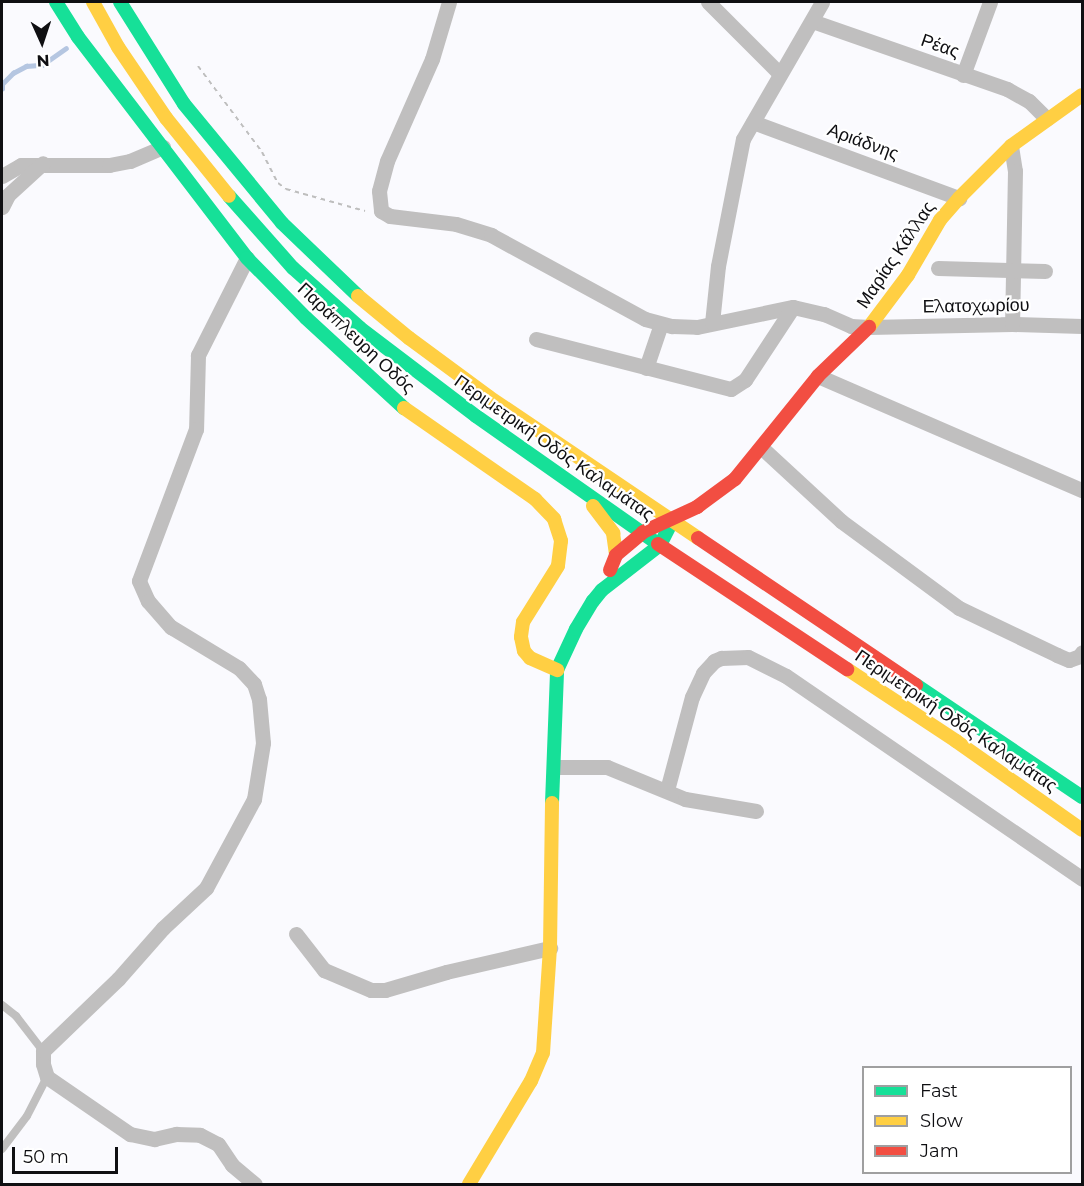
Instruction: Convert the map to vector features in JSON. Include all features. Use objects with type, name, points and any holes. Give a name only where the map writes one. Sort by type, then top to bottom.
[{"type":"main road","name":"Παράπλευρη Οδός","points":[[56,2],[78,38],[247,258],[306,318],[402,407],[534,499],[554,519],[561,541],[558,566],[523,622],[521,637],[524,651],[530,658],[557,670]]},
{"type":"main road","name":"Περιμετρική Οδός Καλαμάτας","points":[[93,2],[118,47],[166,118],[205,169],[293,268],[394,356],[660,544],[956,741],[1083,830]]},
{"type":"main road","name":"Περιμετρική Οδός Καλαμάτας","points":[[120,2],[145,46],[210,137],[282,223],[332,272],[409,338],[489,397],[1083,797]]},
{"type":"main road","name":"Μαρίας Κάλλας","points":[[616,555],[643,532],[673,519],[720,493],[762,448],[818,376],[869,327],[908,275],[940,220],[959,198],[1011,147],[1083,95]]},
{"type":"main road","points":[[469,1185],[538,1067],[543,1053],[550,948],[554,696],[557,670],[582,618],[602,590],[616,555],[613,533],[604,518],[559,474]]},
{"type":"main road","points":[[602,590],[660,544],[673,519]]},
{"type":"street","points":[[449,2],[423,82],[387,161],[379,191],[381,211],[390,216],[456,224],[491,235],[639,315],[661,324],[688,328],[793,307]]},
{"type":"street","points":[[708,2],[779,73]]},
{"type":"street","points":[[712,323],[716,276],[738,156],[779,73],[822,2]]},
{"type":"street","points":[[963,75],[990,2]]},
{"type":"street","name":"Ρέας","points":[[812,21],[1019,94],[1038,108],[1047,119]]},
{"type":"street","name":"Αριάδνης","points":[[753,122],[959,198]]},
{"type":"street","points":[[2,176],[21,165],[43,163],[109,165],[130,161],[163,147]]},
{"type":"street","points":[[1011,147],[1016,171],[1012,324]]},
{"type":"street","points":[[2,207],[9,195],[43,163]]},
{"type":"street","points":[[247,258],[198,355],[196,429],[139,581],[148,601],[171,627],[239,668],[254,684],[259,699],[263,743],[254,799],[206,888],[163,928],[118,979],[43,1051],[47,1077],[130,1134],[154,1139],[176,1134],[200,1135],[218,1144],[232,1165],[255,1185]]},
{"type":"street","points":[[938,268],[1045,271]]},
{"type":"street","points":[[536,339],[722,388],[739,386],[793,307]]},
{"type":"street","name":"Ελατοχωρίου","points":[[793,307],[824,314],[851,326],[1012,324],[1083,326]]},
{"type":"street","points":[[646,368],[661,324]]},
{"type":"street","points":[[818,376],[1083,490]]},
{"type":"street","points":[[762,448],[842,521],[959,608],[1069,660],[1080,656],[1083,652]]},
{"type":"street","points":[[668,790],[692,697],[703,673],[714,661],[721,658],[748,657],[786,676],[1083,879]]},
{"type":"street","points":[[554,767],[607,767],[698,802],[756,811]]},
{"type":"street","points":[[296,934],[324,970],[371,990],[385,990],[446,972],[550,948]]},
{"type":"lane","points":[[2,1005],[16,1016],[43,1051]]},
{"type":"lane","points":[[2,1149],[27,1116],[47,1077]]},
{"type":"path","points":[[198,66],[262,152],[278,183],[286,189],[352,210],[381,211]]},
{"type":"waterway","points":[[2,89],[2,84],[13,73],[26,66],[42,65],[66,48]]},
{"type":"traffic: fast","points":[[56,2],[78,37],[247,258],[306,318],[404,408]]},
{"type":"traffic: fast","points":[[120,2],[184,104],[282,223],[358,296]]},
{"type":"traffic: fast","points":[[229,196],[293,268],[360,328],[476,416],[658,544]]},
{"type":"traffic: fast","points":[[552,803],[557,670],[576,629],[593,601],[602,590],[660,545],[673,519]]},
{"type":"traffic: fast","points":[[916,685],[1082,797]]},
{"type":"traffic: slow","points":[[93,2],[118,47],[166,118],[229,196]]},
{"type":"traffic: slow","points":[[869,327],[908,275],[940,220],[959,198],[1011,146],[1082,95]]},
{"type":"traffic: slow","points":[[358,296],[409,338],[489,397],[698,538]]},
{"type":"traffic: slow","points":[[404,408],[535,499],[554,519],[561,541],[558,566],[523,622],[521,637],[524,651],[530,658],[557,670]]},
{"type":"traffic: slow","points":[[593,506],[613,533],[616,555]]},
{"type":"traffic: slow","points":[[847,669],[956,741],[1082,830]]},
{"type":"traffic: slow","points":[[469,1184],[531,1081],[543,1053],[550,948],[552,803]]},
{"type":"traffic: jam","points":[[610,570],[616,555],[643,532],[697,507],[735,479],[818,376],[869,327]]},
{"type":"traffic: jam","points":[[698,538],[916,685]]},
{"type":"traffic: jam","points":[[658,544],[847,669]]}]
